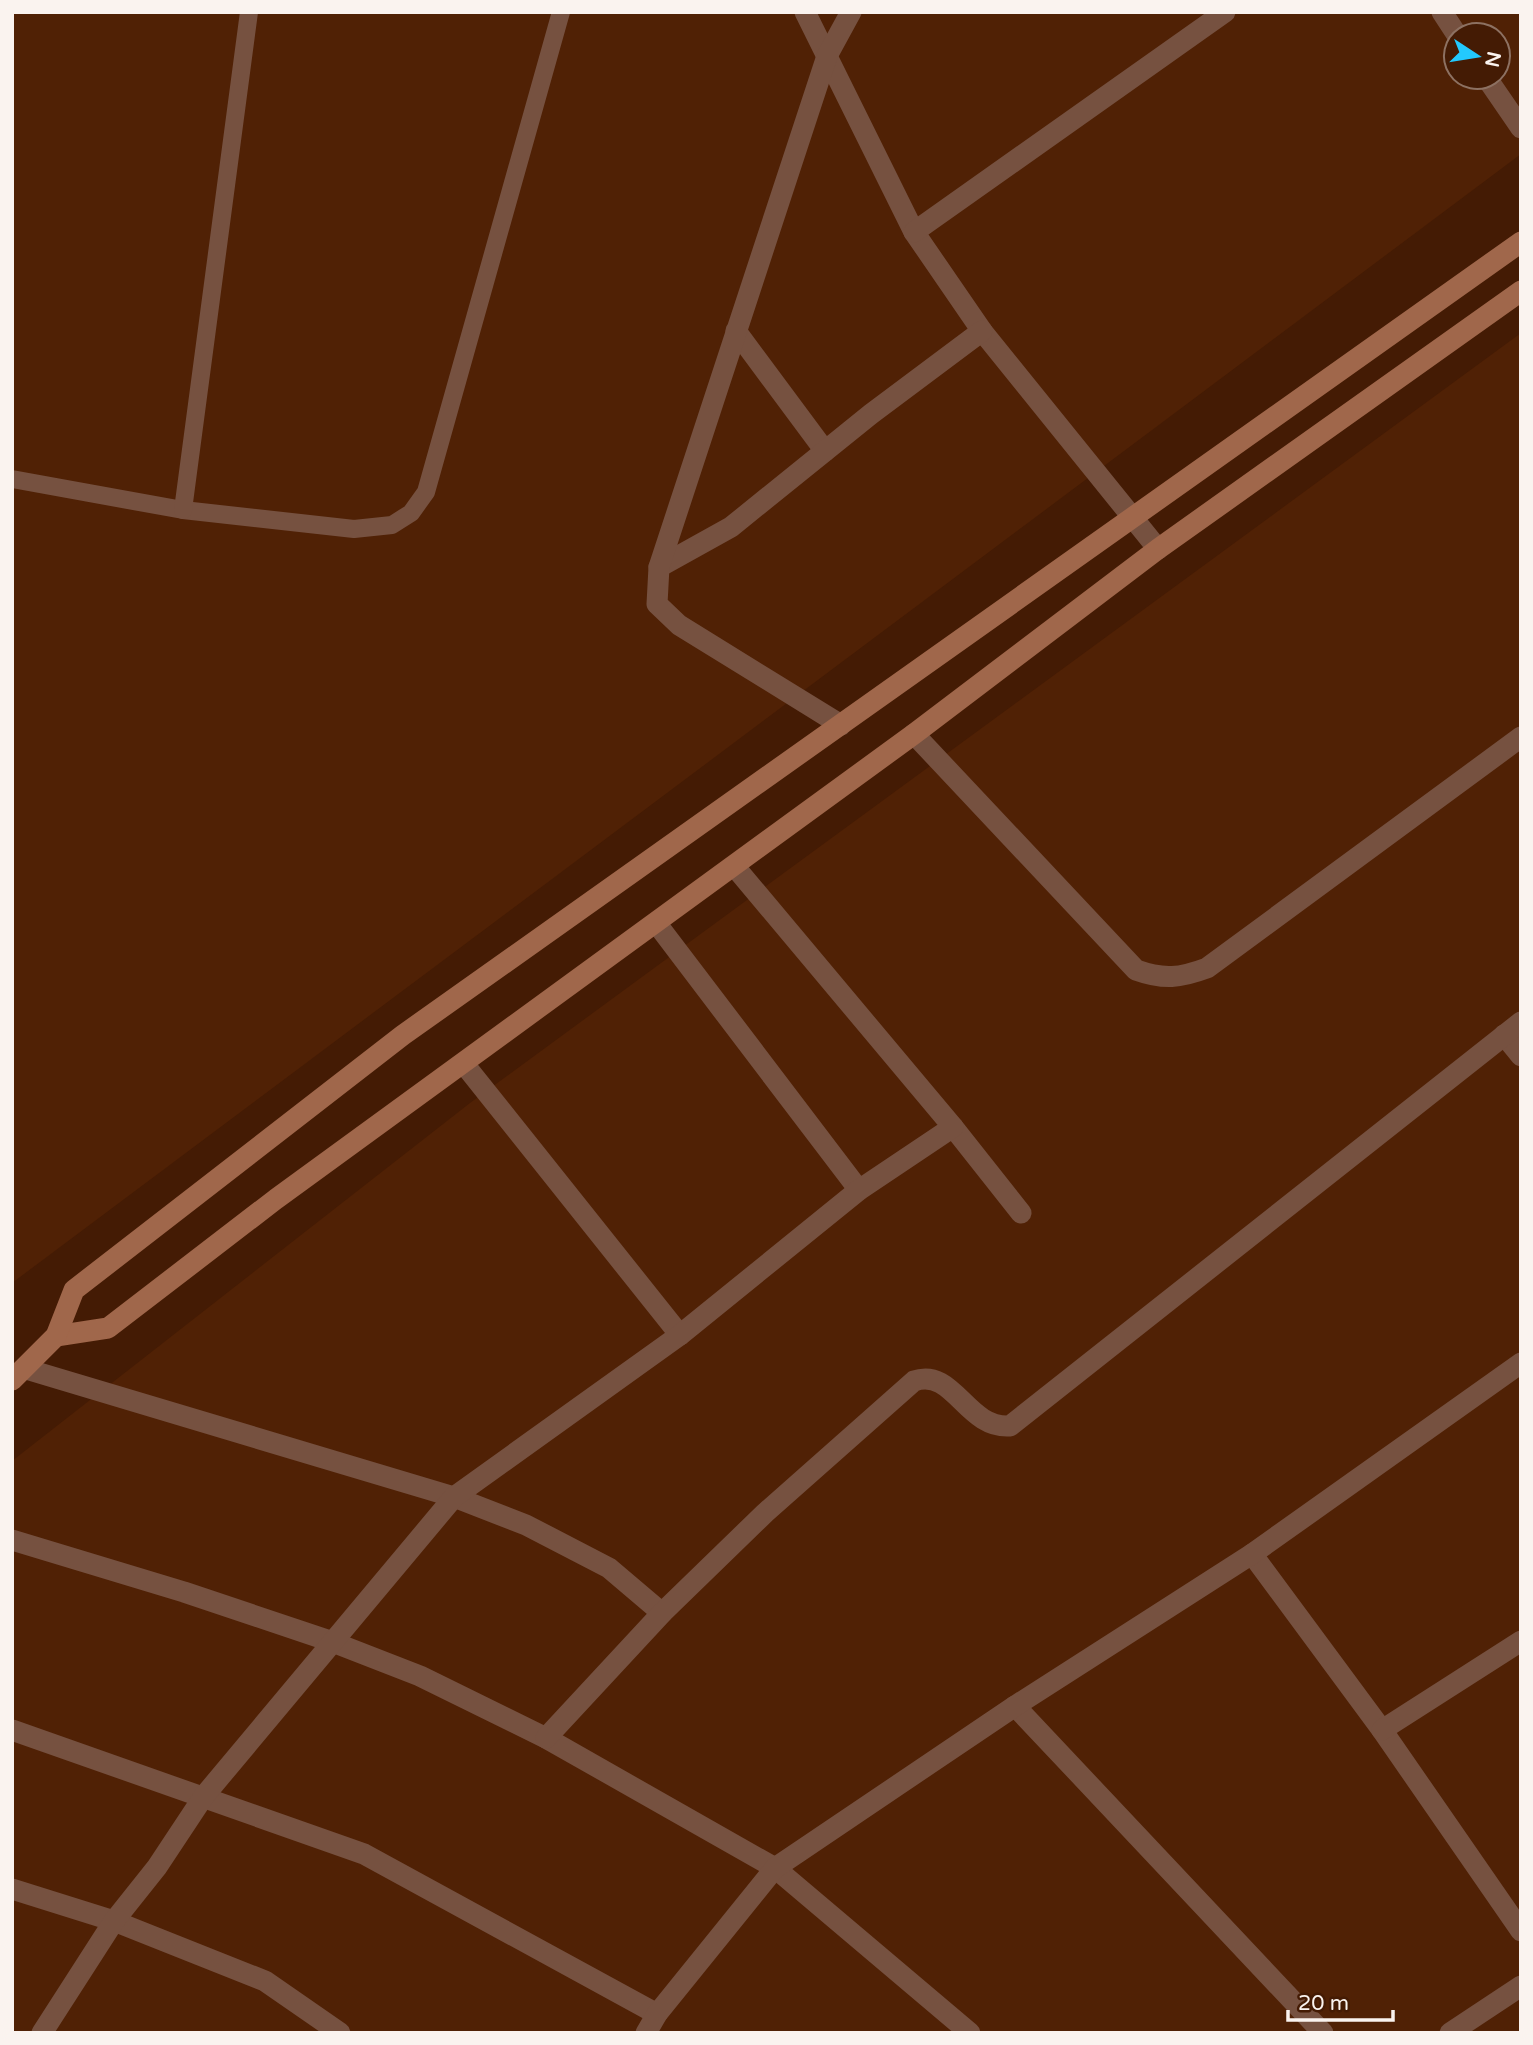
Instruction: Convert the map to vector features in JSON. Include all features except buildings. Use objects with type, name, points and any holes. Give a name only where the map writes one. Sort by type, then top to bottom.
[{"type":"main road","points":[[19,1375],[56,1336],[74,1290],[403,1035],[1521,242]]},
{"type":"main road","points":[[56,1336],[108,1328],[276,1199],[657,925],[1158,550],[1521,291]]},
{"type":"street","points":[[805,12],[914,232],[982,331],[1158,550]]},
{"type":"street","points":[[841,725],[665,615],[657,604],[659,567],[736,331],[827,56],[851,12]]},
{"type":"street","points":[[914,232],[1225,12]]},
{"type":"street","points":[[1496,91],[1521,128]]},
{"type":"street","points":[[736,331],[825,451]]},
{"type":"street","points":[[659,567],[731,527],[982,331]]},
{"type":"street","points":[[914,734],[1136,970],[1158,978],[1181,977],[1207,968],[1521,737]]},
{"type":"street","points":[[735,866],[953,1127],[1021,1213]]},
{"type":"street","points":[[657,925],[859,1191]]},
{"type":"street","points":[[546,1738],[662,1613],[765,1513],[914,1381],[926,1377],[941,1382],[982,1421],[996,1427],[1010,1426],[1512,1028],[1521,1056]]},
{"type":"street","points":[[464,1064],[680,1335]]},
{"type":"street","points":[[41,2033],[114,1921],[157,1867],[204,1796],[330,1641],[454,1497],[680,1335],[859,1191],[953,1127]]},
{"type":"street","points":[[646,2033],[657,2014],[775,1868],[1015,1706],[1252,1554],[1521,1363]]},
{"type":"street","points":[[19,1375],[454,1497],[526,1525],[608,1568],[662,1613]]},
{"type":"street","points":[[12,1540],[184,1592],[330,1641],[420,1676],[546,1738],[775,1868],[961,2030]]},
{"type":"street","points":[[1252,1554],[1382,1730],[1521,1931]]},
{"type":"street","points":[[1382,1730],[1521,1642]]},
{"type":"street","points":[[1015,1706],[1323,2033]]},
{"type":"street","points":[[12,1730],[364,1854],[657,2014]]},
{"type":"street","points":[[12,1889],[114,1921],[265,1981],[330,2030]]},
{"type":"street","points":[[1450,2033],[1521,1986]]},
{"type":"lane","points":[[183,510],[249,12]]},
{"type":"lane","points":[[12,479],[183,510],[354,529],[392,525],[411,513],[426,492],[561,12]]},
{"type":"shaded area","points":[[12,12],[1521,12],[1521,154],[12,1283]]},
{"type":"shaded area","points":[[1521,333],[1521,2033],[12,2033],[12,1461],[470,1103]]}]
